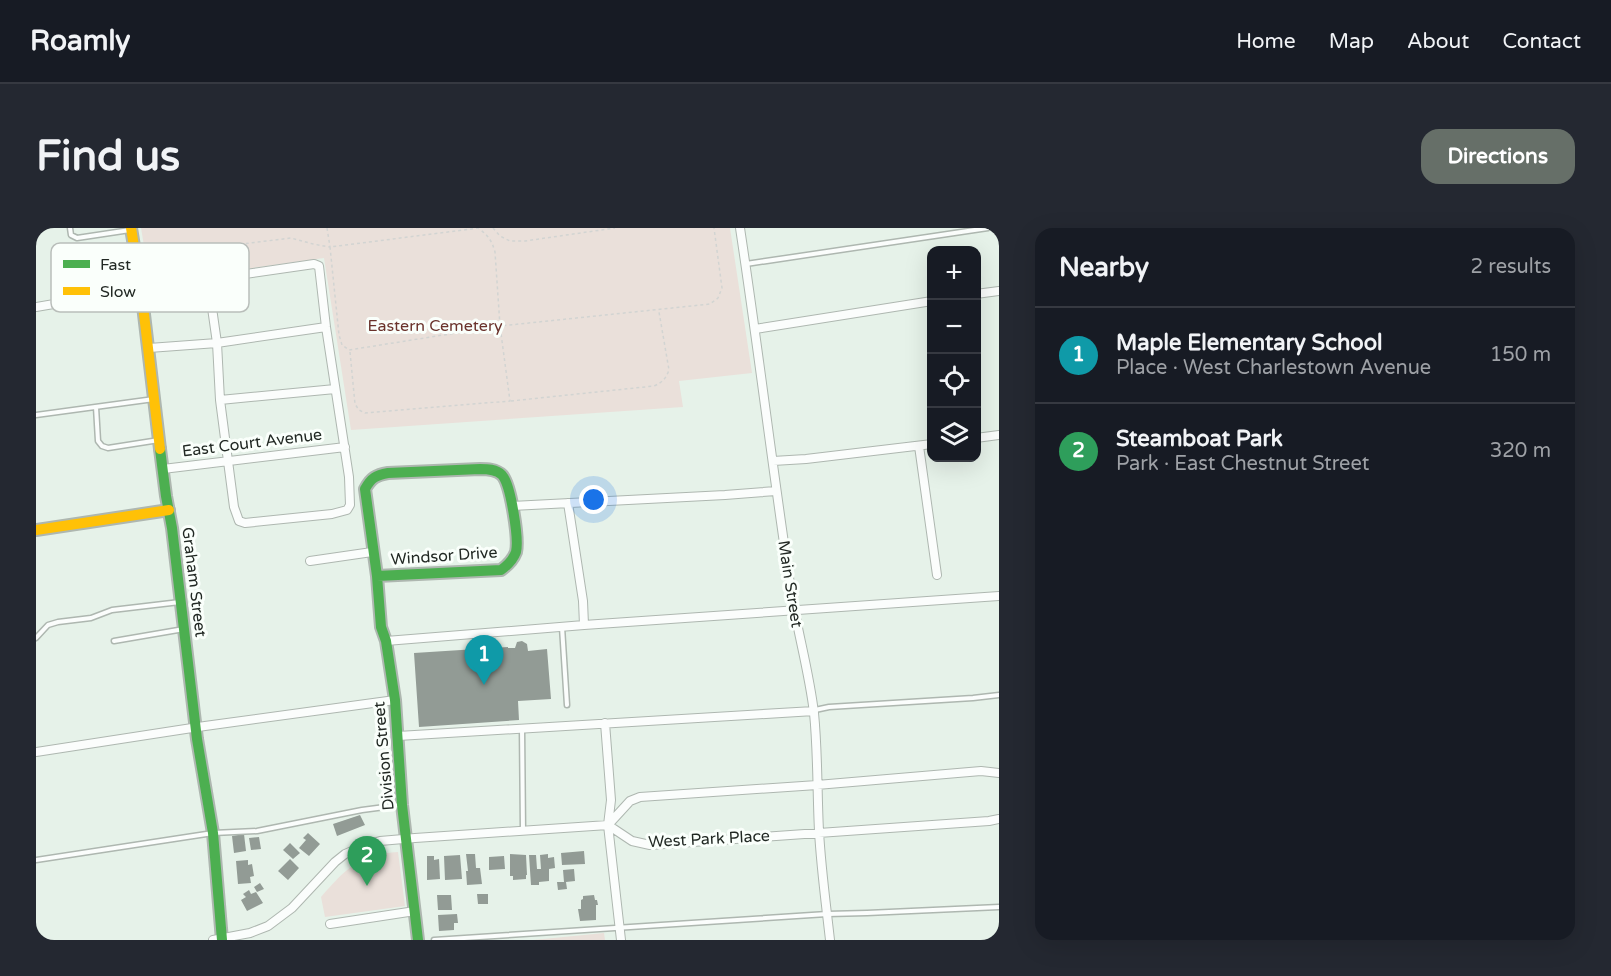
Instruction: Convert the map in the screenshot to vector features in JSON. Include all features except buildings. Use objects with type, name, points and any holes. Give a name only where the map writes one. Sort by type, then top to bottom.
[{"type":"street","name":"Main Street","points":[[740,228],[794,610],[814,711],[819,833],[830,940]]},
{"type":"street","points":[[213,312],[217,343],[220,400],[234,507],[239,521],[245,523],[332,514],[347,510],[350,505],[349,477],[319,266],[314,264],[249,273]]},
{"type":"street","points":[[981,293],[999,291]]},
{"type":"street","points":[[755,328],[927,302]]},
{"type":"street","points":[[36,307],[51,304]]},
{"type":"street","name":"Graham Street","points":[[144,312],[182,602],[195,728],[213,833],[219,940]]},
{"type":"street","points":[[148,348],[217,343],[326,327]]},
{"type":"street","points":[[220,400],[335,389]]},
{"type":"street","points":[[981,437],[999,435]]},
{"type":"street","points":[[773,461],[927,445]]},
{"type":"street","points":[[919,446],[937,575]]},
{"type":"street","name":"East Court Avenue","points":[[163,469],[345,447]]},
{"type":"street","name":"Windsor Drive","points":[[376,576],[501,570],[510,564],[517,541],[505,478],[500,472],[490,469],[376,475],[369,481],[365,489],[380,621],[386,641]]},
{"type":"street","points":[[512,506],[776,491]]},
{"type":"street","points":[[568,503],[584,625]]},
{"type":"street","points":[[36,530],[169,510]]},
{"type":"street","points":[[310,561],[372,552]]},
{"type":"street","points":[[386,641],[999,596]]},
{"type":"street","name":"Division Street","points":[[386,641],[395,700],[402,805],[419,940]]},
{"type":"street","points":[[36,752],[395,700]]},
{"type":"street","points":[[398,736],[814,711]]},
{"type":"street","points":[[605,723],[611,800],[608,825],[621,940]]},
{"type":"street","points":[[219,940],[268,926],[292,908],[345,854],[380,841],[608,825],[630,801],[640,797],[981,771],[999,773]]},
{"type":"street","name":"West Park Place","points":[[608,825],[632,841],[650,845],[999,819]]},
{"type":"street","points":[[330,924],[415,911]]},
{"type":"lane","points":[[70,228],[71,235],[77,238],[131,229]]},
{"type":"lane","points":[[745,264],[988,228]]},
{"type":"lane","points":[[36,416],[155,399]]},
{"type":"lane","points":[[96,407],[98,441],[102,446],[108,448],[160,440]]},
{"type":"lane","points":[[36,638],[48,625],[58,621],[91,618],[112,610],[182,602]]},
{"type":"lane","points":[[561,627],[567,705]]},
{"type":"lane","points":[[114,641],[185,629]]},
{"type":"lane","points":[[814,711],[829,707],[999,695]]},
{"type":"lane","points":[[522,728],[524,831]]},
{"type":"lane","points":[[36,860],[213,833],[257,831],[362,810],[402,805]]},
{"type":"lane","points":[[434,940],[827,914],[999,907]]},
{"type":"path","points":[[327,228],[339,335],[342,345],[350,350],[500,326],[710,304],[718,298],[722,288],[714,228]]},
{"type":"path","points":[[249,243],[291,238],[330,247],[479,228],[492,241],[495,252],[500,326],[510,401]]},
{"type":"path","points":[[493,228],[501,236],[510,240],[525,241],[615,228]]},
{"type":"path","points":[[350,350],[355,404],[365,413],[654,386],[666,378],[669,370],[659,310]]},
{"type":"green space","name":"Eastern Cemetery","points":[[141,228],[730,228],[752,373],[679,381],[683,407],[351,430],[324,258],[249,268],[249,243],[144,243]]},
{"type":"green space","points":[[398,852],[405,906],[325,917],[321,897],[344,872],[366,858],[377,854]]},
{"type":"green space","points":[[604,933],[605,940],[533,940]]},
{"type":"traffic: fast","points":[[160,449],[172,528],[197,739],[213,833],[222,940]]},
{"type":"traffic: fast","points":[[377,576],[501,570],[504,568],[516,552],[517,545],[511,500],[502,475],[494,470],[483,469],[388,473],[374,478],[365,489],[377,576],[381,627],[386,641],[395,700],[402,805],[418,940]]},
{"type":"traffic: slow","points":[[131,228],[133,243]]},
{"type":"traffic: slow","points":[[144,312],[160,449]]},
{"type":"traffic: slow","points":[[36,530],[169,510]]},
{"type":"place","name":"Maple Elementary School","points":[[484,685]]},
{"type":"place","name":"Steamboat Park","points":[[367,886]]}]
